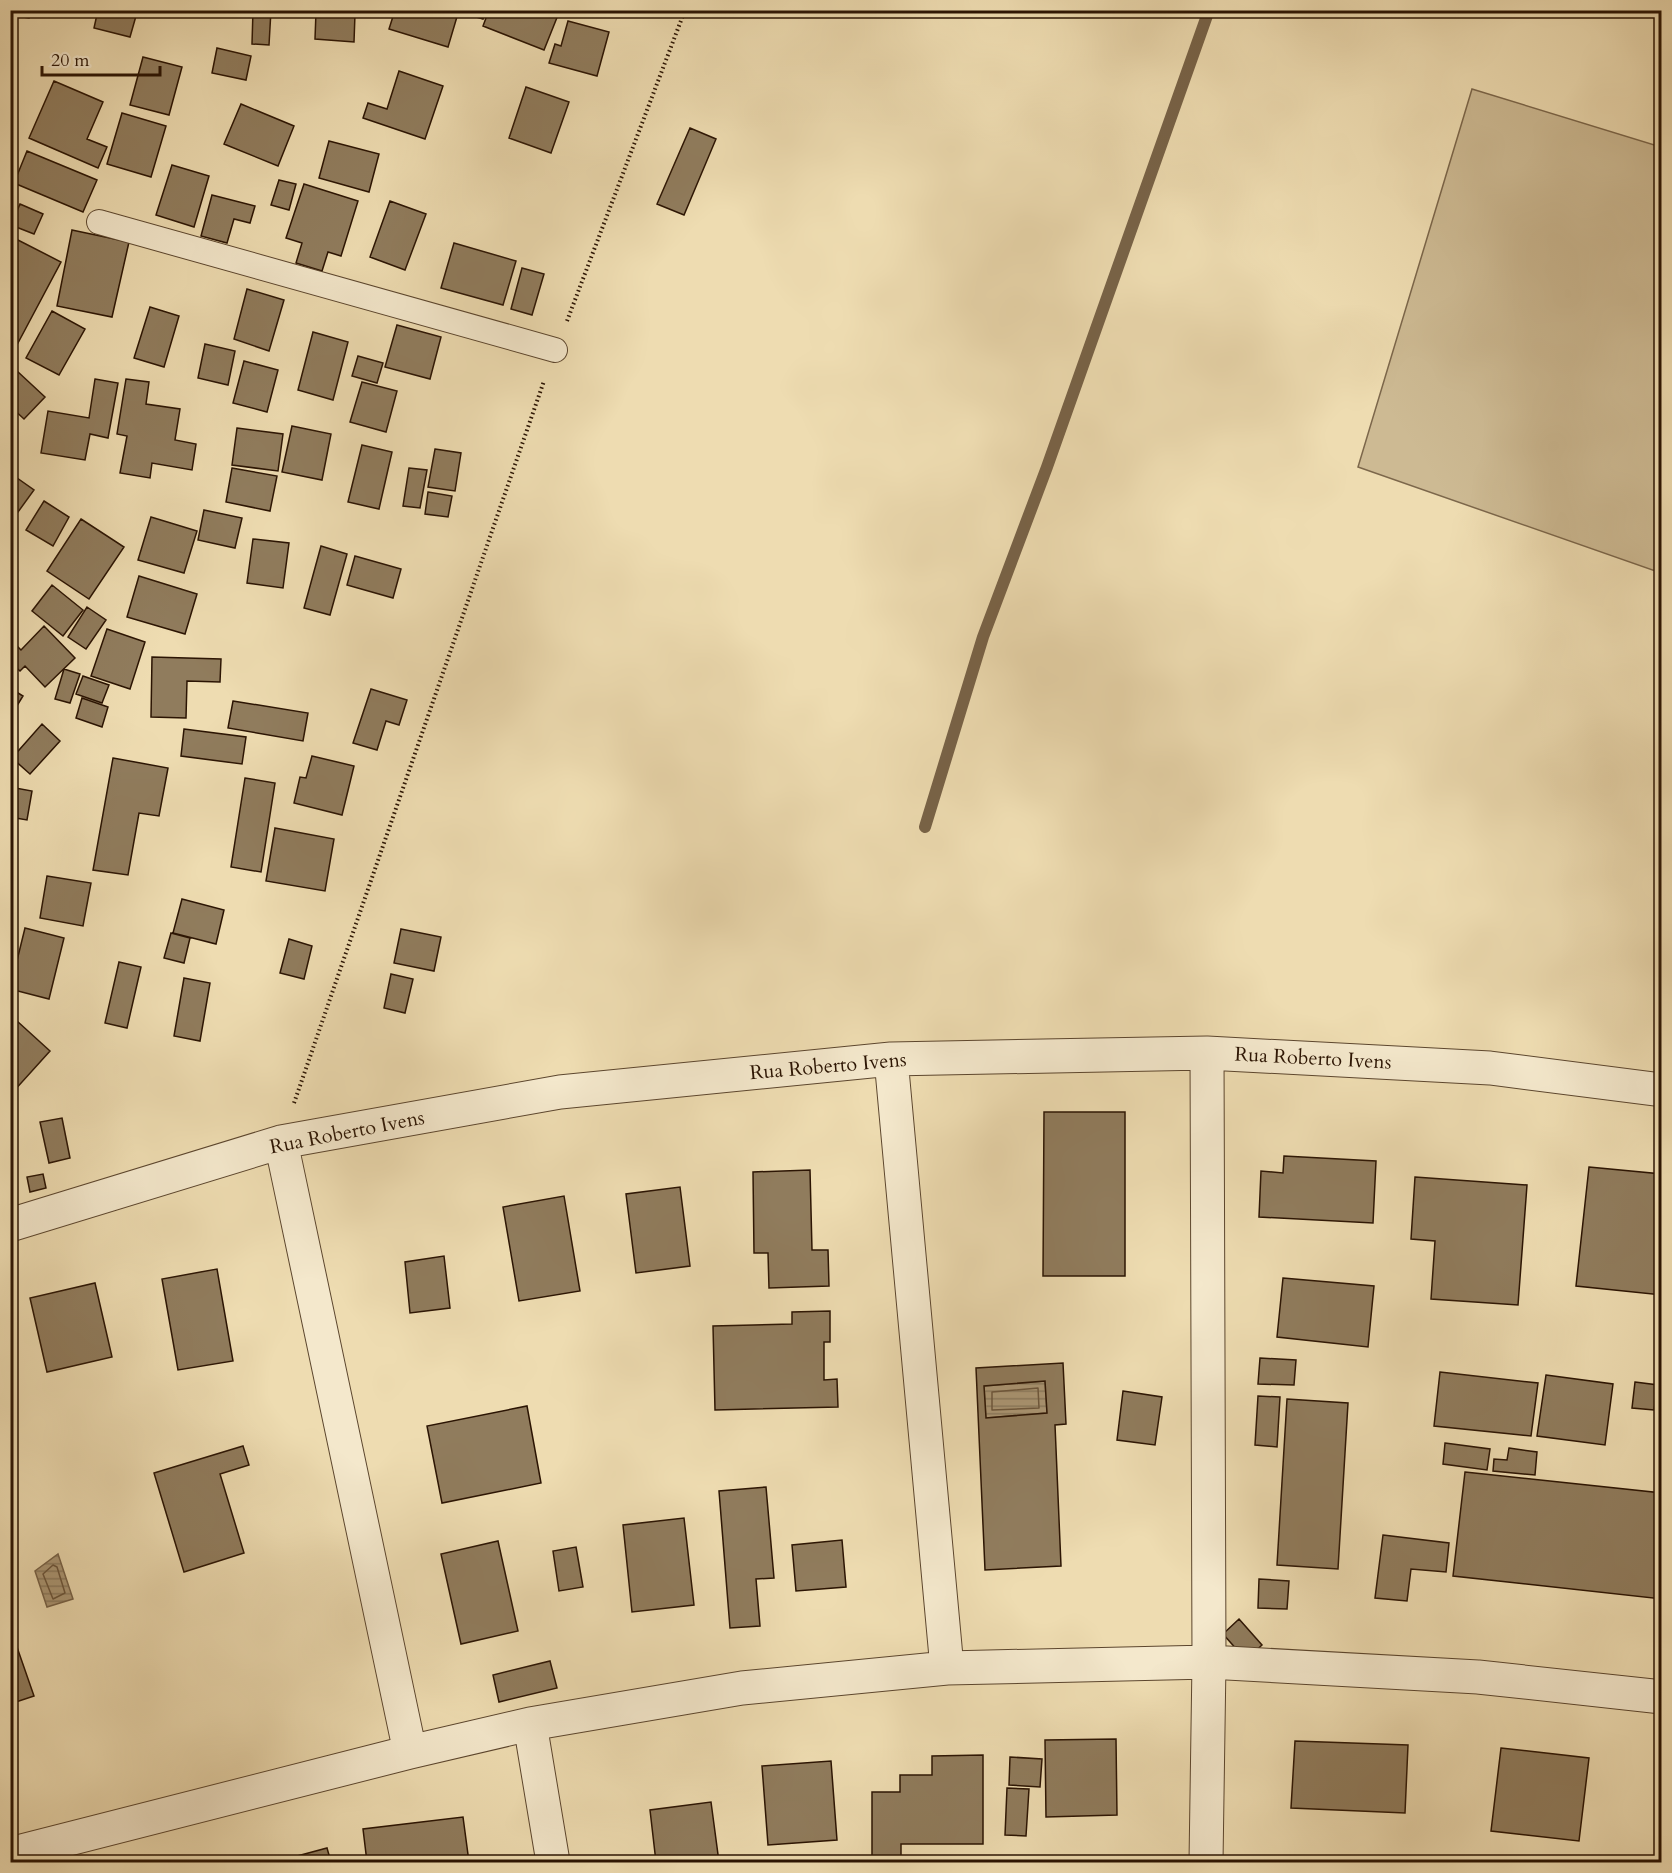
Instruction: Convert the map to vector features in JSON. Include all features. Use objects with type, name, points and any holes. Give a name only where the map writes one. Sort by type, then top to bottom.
[{"type":"street","name":"Rua Roberto Ivens","points":[[10,1225],[280,1142],[560,1092],[891,1059],[1207,1053],[1490,1068],[1662,1090]]},
{"type":"street","points":[[1206,1863],[1209,1662],[1207,1053]]},
{"type":"street","points":[[891,1059],[947,1668]]},
{"type":"street","points":[[280,1142],[410,1752]]},
{"type":"street","points":[[10,1854],[410,1752],[530,1724],[742,1688],[947,1668],[1209,1662],[1478,1677],[1662,1697]]},
{"type":"street","points":[[530,1724],[553,1863]]},
{"type":"lane","points":[[99,222],[555,350]]},
{"type":"path","points":[[280,1142],[515,460],[685,10]]},
{"type":"shaded area","points":[[1472,89],[1661,147],[1661,573],[1358,467]]},
{"type":"water","points":[[1045,1381],[1047,1413],[986,1418],[984,1386]]},
{"type":"water","points":[[58,1554],[73,1599],[47,1607],[35,1571]]},
{"type":"building","points":[[10,10],[30,10],[29,18],[10,15]]},
{"type":"building","points":[[98,10],[128,10],[127,14],[136,16],[130,37],[94,28]]},
{"type":"building","points":[[253,10],[271,10],[269,45],[252,44]]},
{"type":"building","points":[[395,10],[459,10],[448,47],[389,29]]},
{"type":"building","points":[[463,10],[486,10],[483,19],[463,13]]},
{"type":"building","points":[[489,10],[560,10],[544,50],[483,26]]},
{"type":"building","points":[[316,12],[355,14],[354,42],[315,39]]},
{"type":"building","points":[[568,21],[609,32],[597,76],[549,63],[555,44],[561,46]]},
{"type":"building","points":[[217,48],[251,56],[246,80],[212,73]]},
{"type":"building","points":[[143,57],[182,67],[169,115],[130,105]]},
{"type":"building","points":[[399,71],[443,86],[425,139],[363,118],[368,103],[387,109]]},
{"type":"building","points":[[54,81],[103,102],[87,139],[107,147],[98,168],[29,138]]},
{"type":"building","points":[[526,87],[569,102],[551,153],[509,138]]},
{"type":"building","points":[[241,104],[294,126],[278,166],[224,144]]},
{"type":"building","points":[[122,113],[166,126],[151,177],[107,164]]},
{"type":"building","points":[[690,128],[716,139],[684,215],[657,204]]},
{"type":"building","points":[[329,141],[379,154],[369,192],[319,178]]},
{"type":"building","points":[[27,151],[97,180],[83,212],[14,183]]},
{"type":"building","points":[[172,165],[209,176],[194,227],[156,215]]},
{"type":"building","points":[[279,180],[296,184],[289,210],[271,205]]},
{"type":"building","points":[[304,184],[358,201],[341,256],[328,252],[322,271],[296,263],[302,243],[286,238]]},
{"type":"building","points":[[212,195],[255,206],[250,223],[234,219],[227,243],[201,236]]},
{"type":"building","points":[[390,201],[426,214],[405,270],[370,257]]},
{"type":"building","points":[[20,204],[43,214],[34,234],[11,225]]},
{"type":"building","points":[[72,230],[129,242],[112,317],[57,306]]},
{"type":"building","points":[[14,238],[61,262],[10,358],[10,244]]},
{"type":"building","points":[[454,243],[516,261],[503,305],[441,288]]},
{"type":"building","points":[[522,268],[544,274],[532,315],[511,309]]},
{"type":"building","points":[[247,289],[284,300],[269,351],[234,339]]},
{"type":"building","points":[[150,307],[179,316],[164,367],[134,358]]},
{"type":"building","points":[[52,311],[85,329],[59,375],[26,358]]},
{"type":"building","points":[[397,325],[441,337],[430,379],[385,367]]},
{"type":"building","points":[[313,332],[348,342],[333,400],[298,390]]},
{"type":"building","points":[[205,344],[235,351],[228,385],[198,378]]},
{"type":"building","points":[[358,356],[383,363],[377,383],[352,376]]},
{"type":"building","points":[[244,361],[278,370],[267,412],[233,403]]},
{"type":"building","points":[[17,371],[45,397],[24,419],[10,406],[10,378]]},
{"type":"building","points":[[95,379],[118,383],[108,438],[90,434],[85,460],[41,453],[48,411],[89,418]]},
{"type":"building","points":[[126,379],[149,382],[146,404],[180,409],[175,440],[196,444],[192,470],[152,463],[150,478],[120,473],[127,436],[117,434]]},
{"type":"building","points":[[362,382],[397,391],[386,432],[350,422]]},
{"type":"building","points":[[292,426],[331,434],[322,480],[282,472]]},
{"type":"building","points":[[237,428],[283,434],[278,471],[232,465]]},
{"type":"building","points":[[362,445],[392,452],[379,509],[348,502]]},
{"type":"building","points":[[435,449],[461,453],[455,491],[428,487]]},
{"type":"building","points":[[232,468],[277,476],[270,511],[226,502]]},
{"type":"building","points":[[409,468],[427,470],[420,508],[403,506]]},
{"type":"building","points":[[10,473],[34,490],[10,523]]},
{"type":"building","points":[[428,492],[452,496],[448,517],[425,514]]},
{"type":"building","points":[[44,501],[69,517],[53,546],[26,530]]},
{"type":"building","points":[[204,510],[242,518],[235,548],[198,540]]},
{"type":"building","points":[[151,517],[197,531],[184,573],[138,560]]},
{"type":"building","points":[[81,519],[124,547],[89,599],[47,571]]},
{"type":"building","points":[[253,539],[289,543],[283,588],[247,583]]},
{"type":"building","points":[[321,546],[347,554],[330,615],[304,608]]},
{"type":"building","points":[[355,556],[401,569],[393,598],[347,585]]},
{"type":"building","points":[[139,576],[197,594],[185,634],[127,617]]},
{"type":"building","points":[[52,585],[83,610],[63,636],[32,611]]},
{"type":"building","points":[[87,607],[106,620],[86,649],[68,637]]},
{"type":"building","points":[[44,626],[75,658],[45,687],[25,666],[20,671],[10,662],[10,639],[21,650]]},
{"type":"building","points":[[107,629],[145,642],[130,689],[91,676]]},
{"type":"building","points":[[152,657],[221,659],[220,682],[187,681],[186,718],[151,717]]},
{"type":"building","points":[[64,669],[80,674],[70,703],[55,699]]},
{"type":"building","points":[[83,676],[109,685],[102,703],[76,694]]},
{"type":"building","points":[[10,688],[23,696],[10,717]]},
{"type":"building","points":[[371,689],[407,700],[399,725],[386,721],[377,750],[353,743]]},
{"type":"building","points":[[82,698],[108,707],[102,727],[76,718]]},
{"type":"building","points":[[233,701],[308,713],[303,741],[228,728]]},
{"type":"building","points":[[42,724],[60,741],[30,774],[12,758]]},
{"type":"building","points":[[184,729],[246,737],[242,764],[181,756]]},
{"type":"building","points":[[312,756],[354,766],[342,815],[294,803],[300,777],[306,778]]},
{"type":"building","points":[[113,758],[168,768],[159,816],[139,813],[128,875],[93,870]]},
{"type":"building","points":[[245,778],[275,783],[261,872],[231,867]]},
{"type":"building","points":[[10,787],[32,791],[27,820],[10,817]]},
{"type":"building","points":[[275,828],[334,839],[325,891],[266,881]]},
{"type":"building","points":[[47,876],[91,883],[83,926],[40,918]]},
{"type":"building","points":[[182,899],[224,910],[216,944],[173,933]]},
{"type":"building","points":[[25,928],[64,938],[49,999],[10,989]]},
{"type":"building","points":[[401,929],[441,937],[434,971],[394,963]]},
{"type":"building","points":[[171,933],[190,938],[184,963],[164,958]]},
{"type":"building","points":[[289,939],[312,946],[304,979],[280,973]]},
{"type":"building","points":[[119,962],[141,967],[127,1028],[105,1023]]},
{"type":"building","points":[[391,974],[413,979],[405,1013],[384,1008]]},
{"type":"building","points":[[184,978],[210,983],[200,1041],[174,1036]]},
{"type":"building","points":[[17,1021],[50,1051],[13,1092],[10,1089],[10,1029]]},
{"type":"building","points":[[1044,1112],[1125,1112],[1125,1276],[1043,1276]]},
{"type":"building","points":[[62,1118],[70,1158],[49,1163],[40,1122]]},
{"type":"building","points":[[1284,1156],[1376,1161],[1373,1223],[1259,1217],[1261,1171],[1283,1173]]},
{"type":"building","points":[[1589,1167],[1662,1174],[1662,1295],[1576,1286]]},
{"type":"building","points":[[810,1170],[812,1250],[828,1250],[829,1286],[769,1288],[768,1253],[754,1253],[753,1172]]},
{"type":"building","points":[[43,1174],[46,1188],[30,1192],[27,1177]]},
{"type":"building","points":[[1415,1177],[1527,1185],[1518,1305],[1431,1299],[1435,1241],[1411,1239]]},
{"type":"building","points":[[680,1187],[690,1266],[636,1273],[626,1194]]},
{"type":"building","points":[[564,1196],[580,1291],[519,1301],[503,1207]]},
{"type":"building","points":[[444,1256],[450,1308],[410,1313],[405,1262]]},
{"type":"building","points":[[217,1269],[233,1361],[178,1370],[162,1279]]},
{"type":"building","points":[[1283,1278],[1374,1286],[1368,1347],[1277,1337]]},
{"type":"building","points":[[95,1283],[112,1357],[47,1372],[30,1298]]},
{"type":"building","points":[[830,1311],[830,1342],[824,1342],[824,1380],[837,1379],[838,1407],[715,1410],[713,1326],[792,1324],[792,1312]]},
{"type":"building","points":[[1260,1358],[1296,1360],[1294,1385],[1258,1384]]},
{"type":"building","points":[[1063,1363],[1066,1424],[1055,1425],[1061,1566],[985,1570],[976,1368]],"holes":[[[1045,1381],[1047,1413],[986,1418],[984,1386]]]},
{"type":"building","points":[[1440,1372],[1538,1383],[1531,1436],[1434,1426]]},
{"type":"building","points":[[1546,1375],[1613,1384],[1605,1445],[1537,1436]]},
{"type":"building","points":[[1635,1382],[1658,1385],[1654,1410],[1632,1408]]},
{"type":"building","points":[[1123,1391],[1162,1397],[1155,1445],[1117,1440]]},
{"type":"building","points":[[1258,1396],[1280,1397],[1277,1447],[1255,1445]]},
{"type":"building","points":[[1287,1399],[1348,1403],[1338,1569],[1277,1565]]},
{"type":"building","points":[[527,1406],[541,1483],[442,1503],[427,1426]]},
{"type":"building","points":[[1445,1443],[1490,1449],[1487,1470],[1443,1464]]},
{"type":"building","points":[[243,1446],[249,1465],[220,1474],[244,1553],[184,1572],[154,1473]]},
{"type":"building","points":[[1509,1448],[1537,1452],[1535,1475],[1493,1471],[1494,1459],[1507,1460]]},
{"type":"building","points":[[1465,1472],[1662,1493],[1662,1599],[1453,1576]]},
{"type":"building","points":[[766,1487],[774,1578],[756,1579],[760,1626],[730,1628],[719,1491]]},
{"type":"building","points":[[684,1518],[694,1605],[632,1612],[623,1525]]},
{"type":"building","points":[[1383,1535],[1449,1543],[1446,1572],[1411,1569],[1407,1601],[1375,1598]]},
{"type":"building","points":[[842,1540],[846,1587],[796,1591],[792,1545]]},
{"type":"building","points":[[498,1541],[518,1631],[461,1644],[441,1554]]},
{"type":"building","points":[[576,1547],[583,1587],[559,1591],[553,1551]]},
{"type":"building","points":[[1259,1579],[1289,1581],[1287,1609],[1258,1608]]},
{"type":"building","points":[[1239,1619],[1262,1645],[1246,1660],[1223,1634]]},
{"type":"building","points":[[10,1627],[34,1696],[10,1704]]},
{"type":"building","points":[[550,1661],[557,1688],[499,1702],[493,1675]]},
{"type":"building","points":[[1116,1739],[1117,1815],[1046,1817],[1045,1740]]},
{"type":"building","points":[[1295,1741],[1408,1745],[1405,1813],[1291,1808]]},
{"type":"building","points":[[1501,1748],[1589,1758],[1579,1841],[1491,1831]]},
{"type":"building","points":[[983,1755],[983,1844],[901,1844],[901,1862],[872,1862],[872,1792],[900,1792],[900,1775],[932,1775],[932,1756]]},
{"type":"building","points":[[1010,1757],[1042,1759],[1040,1787],[1009,1785]]},
{"type":"building","points":[[831,1761],[837,1840],[768,1845],[762,1766]]},
{"type":"building","points":[[1007,1788],[1029,1789],[1026,1836],[1005,1835]]},
{"type":"building","points":[[711,1802],[719,1862],[656,1862],[650,1810]]},
{"type":"building","points":[[463,1817],[469,1862],[367,1862],[363,1829]]},
{"type":"building","points":[[327,1848],[331,1862],[275,1862]]},
{"type":"waterway","points":[[925,827],[983,637],[1047,467],[1209,10]]}]
